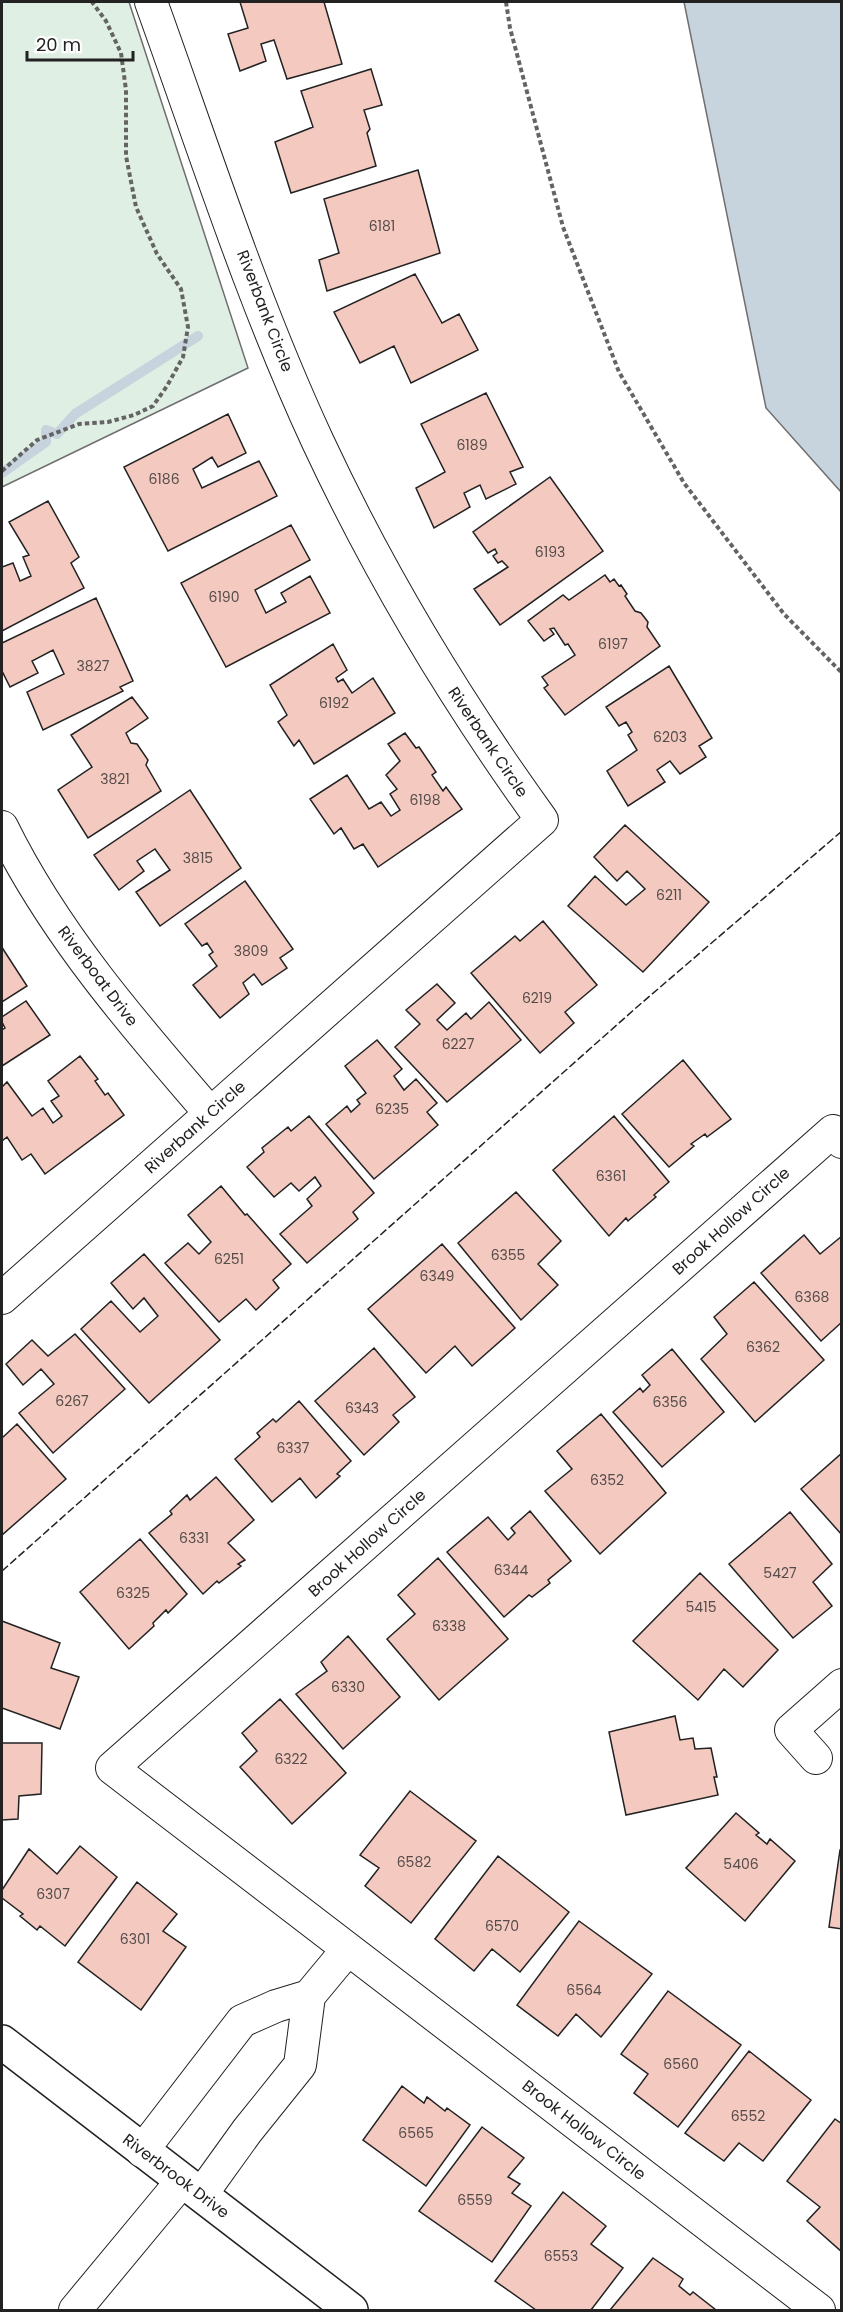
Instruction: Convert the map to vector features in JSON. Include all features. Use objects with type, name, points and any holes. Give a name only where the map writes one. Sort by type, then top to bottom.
[{"type":"street","name":"Riverbank Circle","points":[[2,1298],[542,820],[443,675],[378,561],[318,443],[266,321],[151,2]]},
{"type":"street","name":"Riverboat Drive","points":[[2,827],[62,928],[124,1013],[210,1113]]},
{"type":"street","name":"Brook Hollow Circle","points":[[819,2310],[112,1768],[832,1131],[842,1142]]},
{"type":"street","points":[[816,1758],[791,1730],[842,1685]]},
{"type":"street","points":[[75,2310],[247,2131],[300,2065],[309,1996],[348,1949]]},
{"type":"street","points":[[142,2151],[242,2021],[276,2006],[309,1996]]},
{"type":"street","name":"Riverbrook Drive","points":[[2,2042],[351,2310]]},
{"type":"path","points":[[2,471],[37,440],[79,424],[108,422],[134,415],[153,406],[183,357],[188,327],[181,289],[157,254],[136,207],[126,156],[126,90],[121,53],[106,21],[92,2]]},
{"type":"path","points":[[506,2],[510,28],[563,227],[619,372],[684,483],[784,614],[842,673]]},
{"type":"green space","points":[[2,2],[129,2],[248,368],[2,487]]},
{"type":"shaded area","points":[[684,2],[841,2],[841,492],[766,408]]},
{"type":"building","points":[[240,2],[324,2],[342,64],[287,79],[274,40],[261,44],[266,61],[240,71],[228,34],[248,28]]},
{"type":"building","points":[[371,69],[382,105],[364,110],[370,129],[367,133],[376,166],[291,193],[275,142],[313,127],[301,91]]},
{"type":"building","points":[[418,170],[440,253],[327,291],[319,260],[339,253],[324,199]]},
{"type":"building","points":[[415,274],[442,323],[459,314],[478,350],[411,383],[394,346],[360,363],[334,312]]},
{"type":"building","points":[[486,393],[523,467],[510,472],[516,484],[486,499],[480,485],[464,493],[470,507],[434,528],[416,488],[445,472],[421,424]]},
{"type":"building","points":[[228,414],[246,453],[218,467],[212,457],[193,469],[202,488],[259,461],[277,496],[168,551],[124,467]]},
{"type":"building","points":[[550,477],[603,551],[500,625],[474,589],[508,567],[502,561],[498,563],[493,556],[497,553],[495,549],[488,553],[473,532]]},
{"type":"building","points":[[48,501],[79,557],[71,563],[84,588],[2,631],[2,567],[13,563],[20,581],[31,576],[23,557],[29,555],[9,522]]},
{"type":"building","points":[[291,525],[310,560],[255,590],[266,613],[286,602],[281,593],[310,576],[330,613],[226,667],[181,583]]},
{"type":"building","points":[[605,575],[610,582],[614,579],[619,586],[621,585],[635,611],[641,613],[648,622],[647,627],[660,646],[565,715],[544,688],[548,685],[542,677],[575,655],[554,628],[550,629],[554,634],[544,641],[528,621],[563,595],[569,600]]},
{"type":"building","points":[[96,598],[133,681],[120,687],[123,691],[43,730],[27,692],[64,674],[53,650],[32,661],[38,673],[10,687],[2,671],[2,643]]},
{"type":"building","points":[[333,644],[347,670],[336,678],[338,682],[343,679],[352,693],[373,678],[395,713],[314,764],[299,740],[294,746],[278,722],[287,715],[270,685]]},
{"type":"building","points":[[669,666],[712,738],[699,746],[706,757],[680,774],[670,761],[657,770],[665,782],[628,806],[607,771],[637,750],[628,735],[632,732],[626,722],[619,726],[606,707]]},
{"type":"building","points":[[132,697],[148,718],[126,733],[131,743],[137,744],[148,760],[146,765],[161,791],[88,838],[58,790],[92,767],[71,735]]},
{"type":"building","points":[[405,733],[416,748],[419,747],[436,772],[432,775],[443,791],[446,787],[462,809],[378,867],[363,844],[354,849],[341,828],[334,834],[310,799],[347,775],[369,809],[381,802],[391,816],[400,810],[390,794],[397,789],[386,775],[400,761],[388,744]]},
{"type":"building","points":[[190,790],[241,868],[160,926],[136,892],[170,870],[155,849],[137,861],[144,871],[119,890],[94,855]]},
{"type":"building","points":[[625,825],[709,902],[643,972],[568,906],[595,876],[626,905],[645,889],[627,871],[617,881],[594,857]]},
{"type":"building","points":[[245,881],[293,949],[280,958],[287,968],[262,985],[254,974],[243,983],[249,994],[220,1018],[193,985],[217,966],[209,955],[213,952],[207,943],[202,946],[185,924]]},
{"type":"building","points":[[543,921],[597,985],[565,1012],[574,1023],[540,1053],[471,973],[515,936],[520,941]]},
{"type":"building","points":[[2,950],[27,986],[2,1002]]},
{"type":"building","points":[[437,984],[455,1003],[437,1020],[447,1030],[466,1013],[471,1019],[489,1002],[521,1040],[447,1102],[395,1047],[420,1024],[406,1010]]},
{"type":"building","points":[[26,1001],[50,1035],[2,1066],[2,1030],[5,1028],[2,1017]]},
{"type":"building","points":[[377,1040],[402,1069],[394,1076],[404,1090],[416,1079],[437,1103],[427,1112],[438,1125],[374,1179],[326,1124],[347,1106],[351,1112],[360,1104],[357,1100],[366,1093],[345,1066]]},
{"type":"building","points":[[80,1056],[98,1079],[95,1081],[105,1095],[108,1093],[124,1115],[45,1174],[31,1154],[22,1160],[7,1137],[2,1141],[2,1087],[7,1082],[32,1116],[43,1108],[53,1123],[62,1116],[51,1101],[59,1096],[48,1081]]},
{"type":"building","points":[[683,1060],[731,1119],[707,1137],[705,1134],[691,1144],[694,1146],[669,1167],[622,1114]]},
{"type":"building","points":[[309,1116],[374,1193],[353,1212],[358,1219],[307,1263],[280,1234],[312,1206],[307,1199],[321,1186],[315,1177],[299,1191],[291,1183],[274,1197],[247,1167],[264,1152],[262,1148],[288,1127],[291,1131]]},
{"type":"building","points":[[614,1116],[669,1182],[654,1195],[656,1197],[628,1221],[626,1218],[609,1236],[553,1170]]},
{"type":"building","points":[[221,1186],[291,1264],[273,1280],[279,1288],[256,1310],[246,1299],[219,1322],[165,1263],[188,1243],[199,1254],[211,1242],[188,1215]]},
{"type":"building","points":[[516,1192],[561,1241],[538,1264],[558,1285],[521,1320],[458,1243]]},
{"type":"building","points":[[804,1235],[820,1254],[842,1236],[842,1322],[821,1341],[761,1273]]},
{"type":"building","points":[[442,1244],[515,1328],[472,1366],[455,1346],[426,1373],[368,1309]]},
{"type":"building","points":[[144,1254],[220,1340],[149,1403],[81,1329],[111,1301],[140,1332],[158,1316],[144,1298],[133,1309],[111,1283]]},
{"type":"building","points":[[754,1282],[824,1360],[755,1422],[701,1359],[727,1334],[714,1317]]},
{"type":"building","points":[[75,1334],[125,1389],[53,1453],[19,1413],[54,1384],[41,1369],[23,1385],[6,1364],[32,1340],[48,1356]]},
{"type":"building","points":[[374,1348],[415,1397],[393,1415],[399,1422],[364,1455],[315,1401]]},
{"type":"building","points":[[672,1349],[724,1412],[662,1467],[613,1412],[640,1388],[643,1392],[650,1385],[642,1375]]},
{"type":"building","points":[[299,1401],[351,1461],[337,1474],[340,1476],[316,1498],[300,1478],[272,1502],[235,1459],[260,1437],[257,1433],[273,1419],[276,1422]]},
{"type":"building","points":[[601,1414],[666,1493],[600,1554],[545,1491],[572,1469],[557,1451]]},
{"type":"building","points":[[17,1424],[66,1479],[2,1535],[2,1438]]},
{"type":"building","points":[[842,1453],[842,1535],[801,1489]]},
{"type":"building","points":[[216,1477],[254,1520],[228,1543],[245,1560],[238,1564],[241,1566],[219,1583],[217,1581],[203,1594],[149,1533],[172,1514],[170,1511],[187,1495],[190,1500]]},
{"type":"building","points":[[530,1511],[571,1561],[548,1580],[550,1583],[532,1597],[529,1595],[504,1617],[447,1552],[488,1517],[508,1540],[515,1533],[511,1528]]},
{"type":"building","points":[[790,1512],[832,1564],[813,1582],[832,1606],[793,1638],[729,1564]]},
{"type":"building","points":[[140,1539],[187,1594],[168,1613],[166,1610],[153,1623],[154,1626],[129,1649],[80,1592]]},
{"type":"building","points":[[438,1558],[508,1639],[439,1700],[387,1639],[415,1614],[398,1595]]},
{"type":"building","points":[[700,1573],[778,1650],[743,1687],[724,1669],[698,1700],[633,1641]]},
{"type":"building","points":[[2,1621],[60,1643],[51,1668],[79,1677],[60,1729],[2,1708]]},
{"type":"building","points":[[348,1636],[400,1697],[343,1749],[296,1694],[327,1671],[321,1662]]},
{"type":"building","points":[[280,1699],[346,1773],[292,1824],[240,1767],[257,1751],[242,1733]]},
{"type":"building","points":[[675,1716],[680,1740],[693,1738],[695,1749],[711,1748],[718,1795],[626,1815],[609,1732]]},
{"type":"building","points":[[2,1743],[42,1743],[41,1794],[19,1796],[18,1819],[2,1820]]},
{"type":"building","points":[[410,1791],[476,1841],[411,1923],[365,1886],[379,1868],[360,1855]]},
{"type":"building","points":[[736,1813],[759,1833],[756,1835],[767,1844],[770,1839],[795,1861],[745,1921],[686,1868]]},
{"type":"building","points":[[80,1846],[117,1877],[65,1946],[40,1926],[37,1930],[20,1916],[23,1914],[2,1898],[2,1890],[29,1849],[57,1874]]},
{"type":"building","points":[[840,1850],[842,1850],[842,1929],[829,1927]]},
{"type":"building","points":[[498,1856],[569,1912],[520,1972],[492,1949],[474,1971],[435,1939]]},
{"type":"building","points":[[137,1882],[177,1914],[163,1931],[186,1947],[141,2010],[78,1962]]},
{"type":"building","points":[[579,1921],[652,1974],[601,2037],[576,2014],[558,2036],[517,2005]]},
{"type":"building","points":[[668,1991],[741,2045],[678,2127],[634,2093],[648,2074],[621,2054]]},
{"type":"building","points":[[749,2051],[811,2100],[763,2161],[739,2143],[724,2161],[685,2133]]},
{"type":"building","points":[[402,2086],[424,2103],[427,2097],[445,2111],[447,2108],[470,2125],[426,2186],[363,2140]]},
{"type":"building","points":[[835,2119],[842,2124],[842,2252],[807,2221],[820,2207],[787,2181]]},
{"type":"building","points":[[482,2127],[524,2158],[508,2177],[520,2184],[512,2193],[531,2206],[492,2262],[419,2211]]},
{"type":"building","points":[[563,2192],[606,2226],[591,2244],[623,2268],[591,2310],[536,2310],[495,2281]]},
{"type":"building","points":[[653,2258],[683,2279],[679,2286],[690,2295],[693,2292],[716,2310],[610,2310]]},
{"type":"waterway","points":[[2,473],[46,442],[46,430],[57,434],[75,414],[198,336]]},
{"type":"fence","points":[[2,1571],[637,1007],[842,831]]}]
